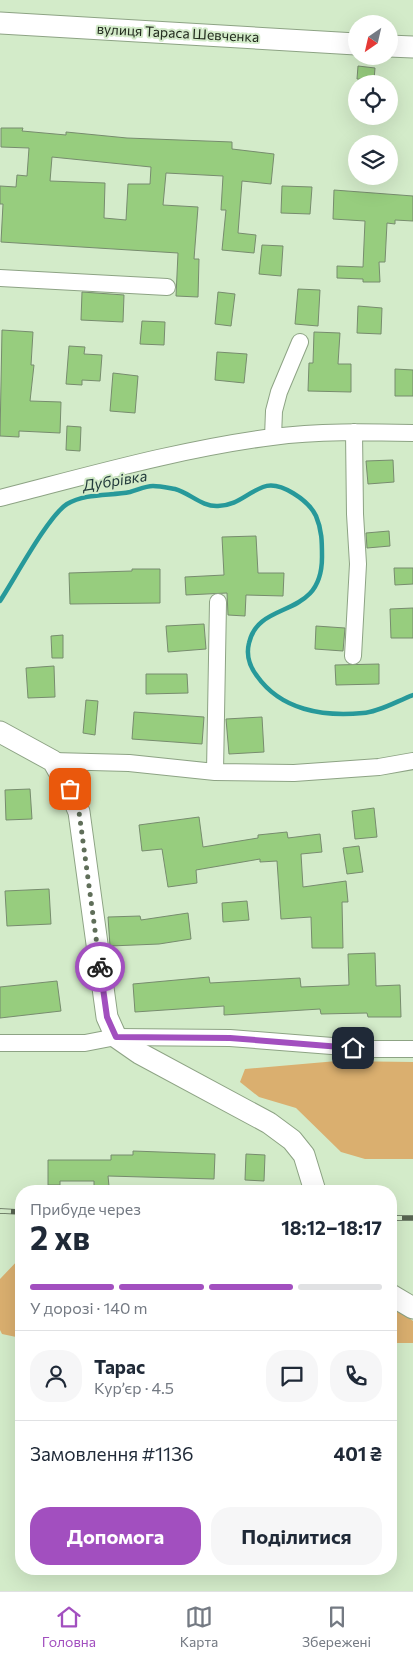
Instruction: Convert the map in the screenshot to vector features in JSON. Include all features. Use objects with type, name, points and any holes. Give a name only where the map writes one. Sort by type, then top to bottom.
[{"type":"main road","name":"вулиця Тараса Шевченка","points":[[0,23],[348,44]]},
{"type":"main road","points":[[398,46],[413,47]]},
{"type":"main road","points":[[0,732],[53,761],[70,789],[79,812],[107,1017],[116,1037],[139,1053],[270,1123],[292,1140],[304,1154],[313,1185]]},
{"type":"main road","points":[[397,1299],[413,1308]]},
{"type":"street","points":[[0,278],[167,288]]},
{"type":"street","points":[[273,437],[274,411],[279,392],[300,342]]},
{"type":"street","points":[[353,656],[358,564],[354,432]]},
{"type":"street","points":[[0,498],[172,455],[273,437],[354,432],[413,433]]},
{"type":"street","points":[[215,772],[218,602]]},
{"type":"street","points":[[53,761],[129,763],[215,772],[294,773],[379,767],[413,761]]},
{"type":"street","points":[[0,1043],[85,1043],[116,1037],[230,1038],[370,1049],[413,1049]]},
{"type":"shaded area","points":[[337,1061],[413,1062],[413,1159],[365,1159],[341,1152],[296,1108],[259,1097],[240,1082],[245,1069]]},
{"type":"shaded area","points":[[15,1263],[15,1337],[2,1334],[0,1330],[0,1279]]},
{"type":"shaded area","points":[[397,1309],[413,1321],[413,1343],[397,1343]]},
{"type":"building","points":[[358,66],[375,68],[374,75],[357,75]]},
{"type":"building","points":[[1,128],[23,128],[22,131],[66,135],[66,132],[127,138],[232,142],[232,149],[274,154],[271,184],[242,181],[238,233],[256,235],[254,253],[222,250],[226,210],[221,210],[223,176],[166,173],[163,205],[198,207],[194,259],[199,259],[198,297],[176,296],[178,253],[1,242],[3,204],[0,204],[0,186],[16,187],[17,175],[27,176],[29,148],[1,147]],"holes":[[[52,157],[151,167],[150,184],[128,184],[126,220],[104,218],[105,183],[50,181]]]},
{"type":"building","points":[[282,186],[312,187],[310,214],[281,213]]},
{"type":"building","points":[[334,190],[413,196],[413,221],[395,220],[395,224],[387,223],[385,262],[379,262],[380,282],[363,282],[363,279],[337,278],[337,266],[363,267],[365,221],[333,219]]},
{"type":"building","points":[[262,245],[283,246],[281,276],[259,274]]},
{"type":"building","points":[[298,289],[320,290],[318,326],[295,324]]},
{"type":"building","points":[[82,292],[124,295],[123,322],[81,320]]},
{"type":"building","points":[[218,292],[235,294],[231,326],[215,324]]},
{"type":"building","points":[[358,306],[382,308],[381,334],[357,333]]},
{"type":"building","points":[[142,321],[165,322],[164,345],[140,344]]},
{"type":"building","points":[[2,330],[33,332],[31,365],[34,365],[30,401],[61,402],[60,433],[19,431],[19,437],[0,436]]},
{"type":"building","points":[[314,332],[340,333],[338,364],[351,364],[351,392],[308,391],[309,363],[313,363]]},
{"type":"building","points":[[69,346],[85,347],[84,354],[102,355],[100,381],[82,380],[82,385],[66,384]]},
{"type":"building","points":[[217,352],[247,354],[244,383],[215,380]]},
{"type":"building","points":[[395,369],[413,370],[413,396],[395,396]]},
{"type":"building","points":[[113,373],[138,376],[135,413],[110,411]]},
{"type":"building","points":[[67,426],[81,427],[80,451],[66,450]]},
{"type":"building","points":[[393,460],[394,482],[368,484],[366,461]]},
{"type":"building","points":[[389,531],[390,546],[367,548],[366,533]]},
{"type":"building","points":[[256,536],[258,573],[284,573],[283,596],[246,595],[245,616],[228,615],[227,593],[186,595],[185,577],[224,575],[222,537]]},
{"type":"building","points":[[394,568],[413,568],[413,584],[395,585]]},
{"type":"building","points":[[132,569],[160,569],[160,603],[70,604],[69,573],[132,571]]},
{"type":"building","points":[[413,608],[413,638],[391,638],[390,609]]},
{"type":"building","points":[[204,624],[206,649],[168,652],[166,626]]},
{"type":"building","points":[[316,626],[345,628],[343,651],[315,649]]},
{"type":"building","points":[[63,635],[63,658],[52,658],[51,636]]},
{"type":"building","points":[[379,664],[379,684],[336,685],[335,665]]},
{"type":"building","points":[[54,666],[55,697],[28,698],[26,668]]},
{"type":"building","points":[[146,674],[187,674],[188,693],[146,694]]},
{"type":"building","points":[[86,700],[98,701],[95,735],[83,733]]},
{"type":"building","points":[[134,712],[204,717],[202,744],[132,739]]},
{"type":"building","points":[[262,717],[264,752],[229,754],[226,719]]},
{"type":"building","points":[[30,789],[32,819],[6,820],[5,790]]},
{"type":"building","points":[[374,808],[377,837],[355,839],[352,811]]},
{"type":"building","points":[[199,817],[203,847],[258,838],[258,835],[287,832],[288,838],[320,834],[322,852],[301,854],[303,887],[346,881],[348,902],[342,902],[343,948],[312,948],[311,917],[281,919],[277,861],[260,862],[260,859],[196,870],[197,883],[168,887],[162,849],[142,851],[139,825]]},
{"type":"building","points":[[359,846],[363,872],[347,874],[343,848]]},
{"type":"building","points":[[49,889],[51,924],[7,926],[5,891]]},
{"type":"building","points":[[247,901],[249,920],[223,922],[222,903]]},
{"type":"building","points":[[188,913],[191,939],[159,944],[110,946],[108,917],[140,916],[141,920]]},
{"type":"building","points":[[375,953],[376,986],[400,985],[401,1017],[368,1017],[367,1013],[321,1014],[320,1009],[224,1015],[224,1006],[135,1012],[133,984],[209,977],[210,983],[300,978],[301,987],[349,985],[348,954]]},
{"type":"building","points":[[57,981],[61,1011],[0,1018],[0,987]]},
{"type":"building","points":[[133,1151],[215,1154],[214,1179],[108,1176],[109,1185],[94,1185],[94,1181],[60,1181],[60,1185],[48,1185],[48,1160],[111,1160],[111,1155],[133,1155]]},
{"type":"building","points":[[246,1154],[265,1155],[264,1181],[245,1180]]},
{"type":"waterway","name":"Дубрівка","points":[[0,601],[50,521],[59,511],[74,500],[90,496],[130,492],[156,486],[175,489],[201,502],[218,506],[231,504],[263,487],[277,486],[301,498],[316,516],[321,531],[322,557],[319,577],[312,591],[302,600],[276,613],[255,629],[249,643],[248,652],[249,661],[255,672],[267,688],[278,697],[304,709],[318,712],[333,714],[369,712],[413,695]]},
{"type":"railway","points":[[0,1211],[15,1212]]},
{"type":"railway","points":[[397,1218],[413,1218]]},
{"type":"way so far","points":[[70,789],[79,812],[100,967]]},
{"type":"route","points":[[100,967],[107,1017],[116,1037],[230,1038],[353,1048]]}]
